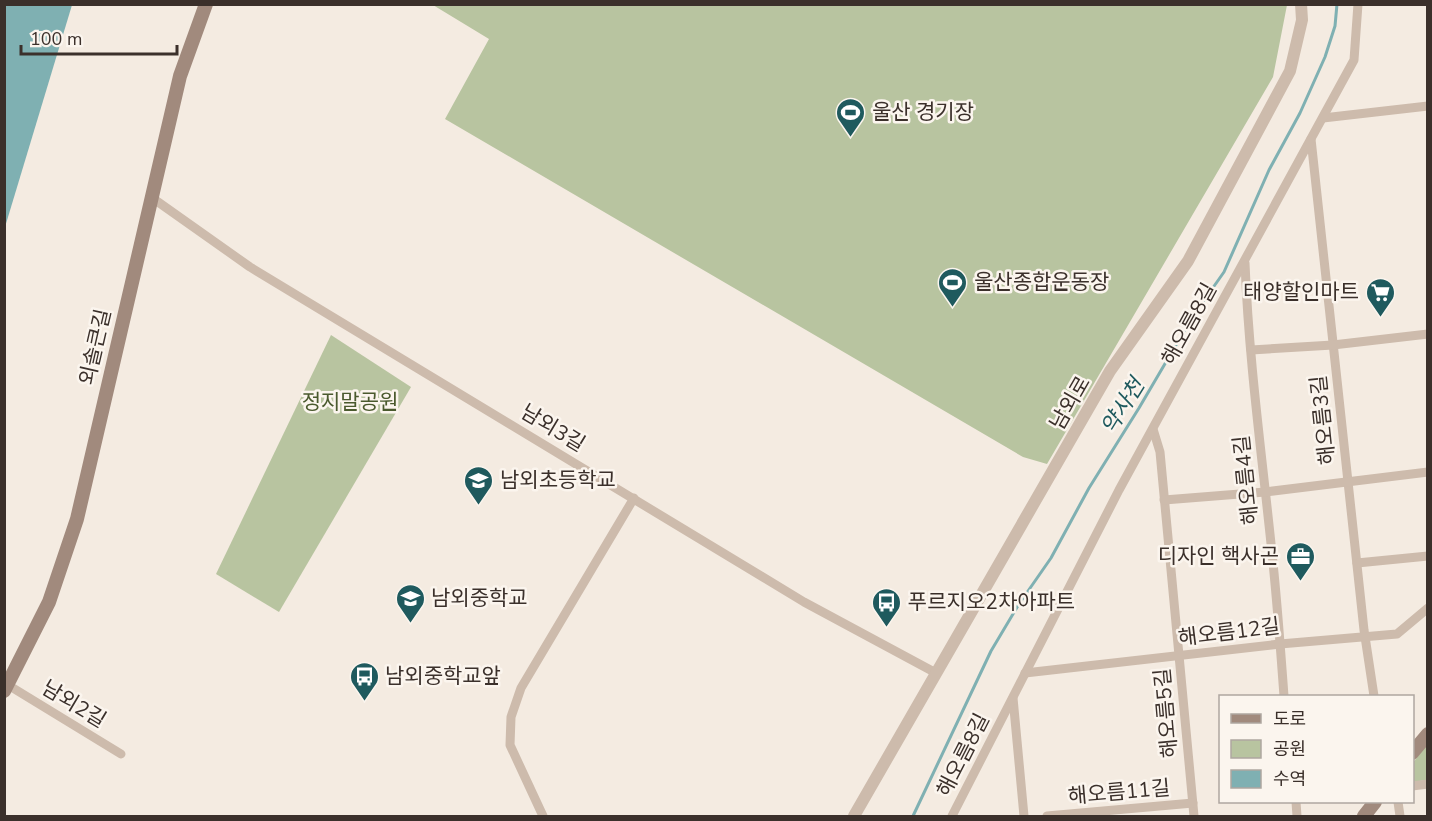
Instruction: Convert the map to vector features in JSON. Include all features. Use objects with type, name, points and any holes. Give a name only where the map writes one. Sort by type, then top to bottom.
[{"type":"main road","name":"외솔큰길","points":[[6,688],[49,602],[77,519],[180,76],[206,4]]},
{"type":"main road","points":[[1414,752],[1428,734]]},
{"type":"main road","points":[[1364,816],[1374,803]]},
{"type":"street","name":"남외로","points":[[854,816],[1110,371],[1188,261],[1290,71],[1302,20],[1301,4]]},
{"type":"street","name":"해오름8길","points":[[952,816],[1153,429],[1354,60],[1358,4]]},
{"type":"street","points":[[1323,118],[1428,106]]},
{"type":"street","name":"해오름3길","points":[[1311,140],[1365,636],[1374,695]]},
{"type":"street","name":"남외3길","points":[[151,197],[250,267],[804,602],[936,673]]},
{"type":"street","name":"해오름4길","points":[[1245,260],[1251,350],[1284,695]]},
{"type":"street","points":[[1251,350],[1334,345],[1428,333]]},
{"type":"street","name":"해오름5길","points":[[1153,429],[1160,452],[1194,816]]},
{"type":"street","points":[[1164,500],[1264,492],[1428,472]]},
{"type":"street","points":[[543,816],[510,745],[511,717],[520,688],[634,498]]},
{"type":"street","points":[[1357,563],[1428,556]]},
{"type":"street","name":"해오름12길","points":[[1025,673],[1280,644],[1397,634],[1428,608]]},
{"type":"street","name":"남외2길","points":[[6,688],[121,754]]},
{"type":"street","points":[[1013,698],[1024,816]]},
{"type":"street","name":"해오름11길","points":[[1047,816],[1193,803]]},
{"type":"green space","name":"울산종합운동장","points":[[433,5],[1287,5],[1273,77],[1047,464],[1023,457],[445,119],[489,39]]},
{"type":"green space","name":"정지말공원","points":[[331,335],[411,387],[279,612],[216,574]]},
{"type":"green space","points":[[1427,744],[1427,780],[1414,782],[1414,761]]},
{"type":"water","points":[[4,5],[72,5],[5,227]]},
{"type":"waterway","name":"약사천","points":[[913,816],[991,651],[1019,604],[1051,558],[1089,488],[1193,316],[1224,272],[1269,170],[1300,113],[1325,57],[1335,26],[1337,4]]},
{"type":"place","name":"울산 경기장","points":[[851,138]]},
{"type":"place","name":"울산종합운동장","points":[[953,308]]},
{"type":"place","name":"태양할인마트","points":[[1380,318]]},
{"type":"place","name":"남외초등학교","points":[[479,506]]},
{"type":"place","name":"디자인 핵사곤","points":[[1300,582]]},
{"type":"place","name":"남외중학교","points":[[410,624]]},
{"type":"place","name":"푸르지오2차아파트","points":[[887,628]]},
{"type":"place","name":"남외중학교앞","points":[[364,702]]}]
